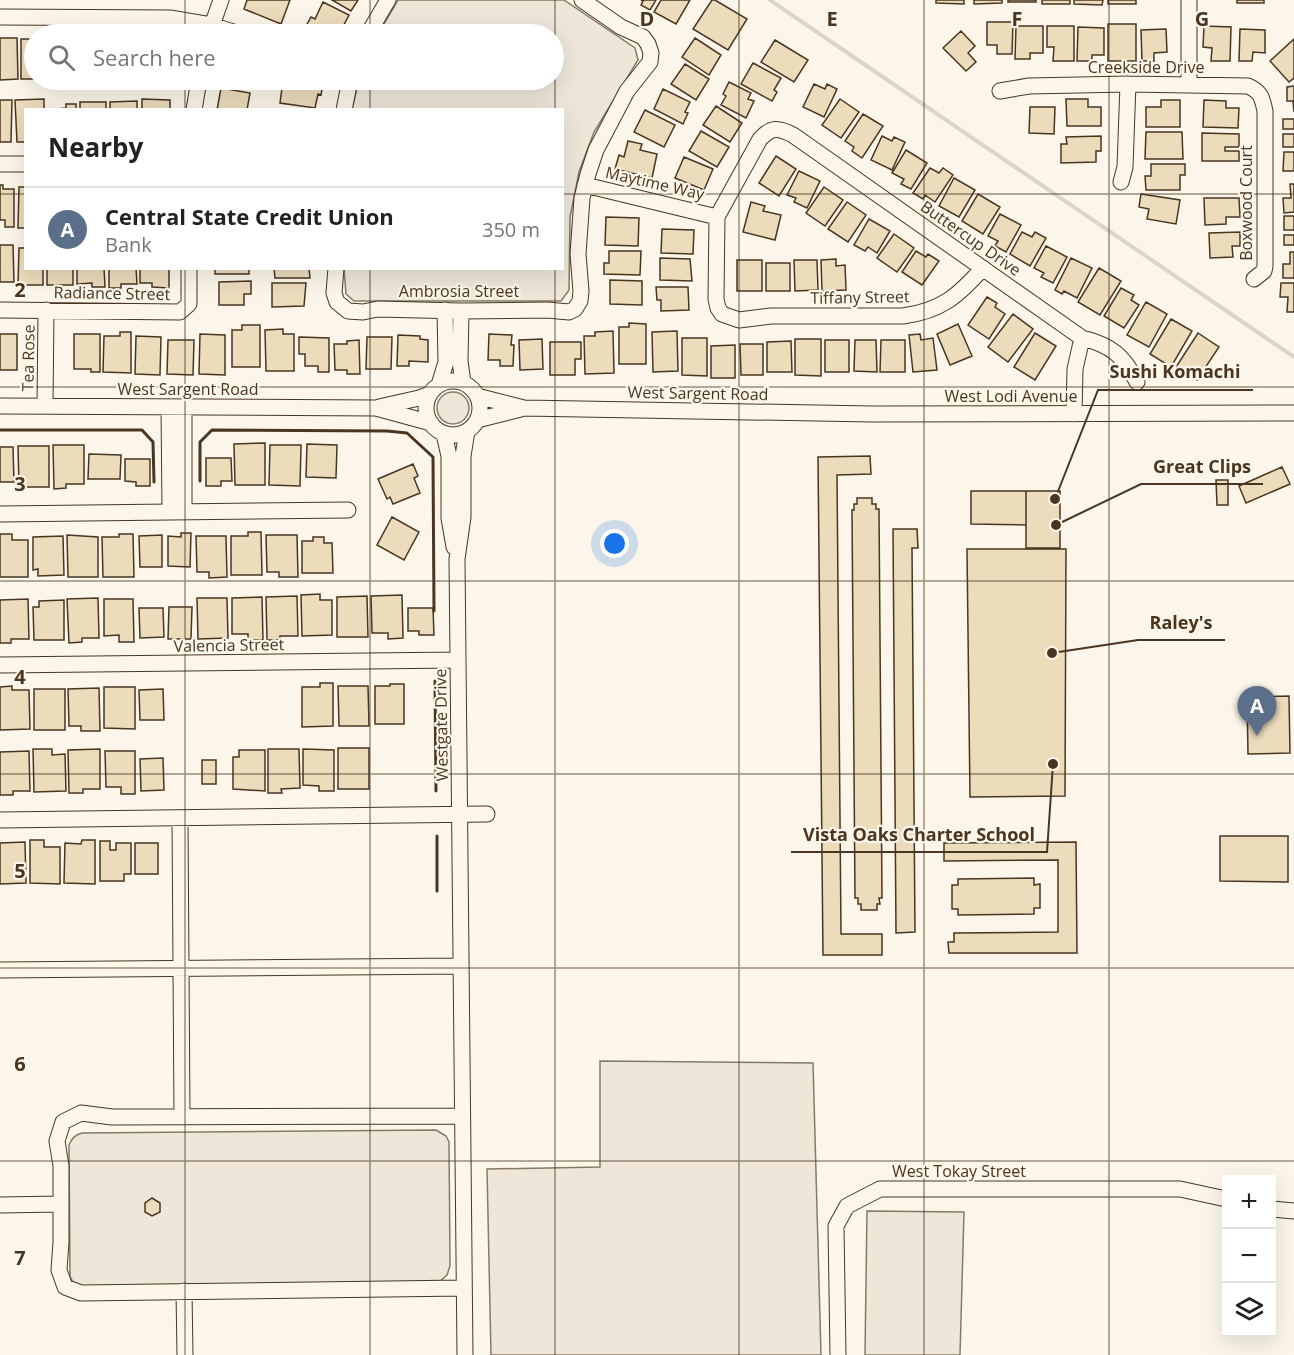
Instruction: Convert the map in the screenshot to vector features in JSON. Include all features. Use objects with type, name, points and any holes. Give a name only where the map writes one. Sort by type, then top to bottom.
[{"type":"street","points":[[212,24],[221,0]]},
{"type":"street","points":[[374,24],[388,0]]},
{"type":"street","points":[[582,0],[621,27],[643,37],[651,53],[650,62],[627,91],[596,150],[585,185]]},
{"type":"street","points":[[1189,0],[1189,84]]},
{"type":"street","points":[[0,17],[170,18],[190,24]]},
{"type":"street","points":[[1121,182],[1125,167],[1128,84]]},
{"type":"street","name":"Creekside Drive","points":[[1000,91],[1029,86],[1128,84],[1248,86],[1262,95],[1265,122]]},
{"type":"street","points":[[194,108],[197,90]]},
{"type":"street","points":[[344,108],[348,90]]},
{"type":"street","name":"Boxwood Court","points":[[1254,279],[1264,271],[1265,266],[1265,122]]},
{"type":"street","name":"Buttercup Drive","points":[[717,216],[760,140],[768,131],[776,129],[793,135],[1082,338],[1100,342],[1120,356],[1130,368],[1137,382]]},
{"type":"street","points":[[0,164],[24,164]]},
{"type":"street","name":"Maytime Way","points":[[585,185],[717,216]]},
{"type":"street","name":"Ambrosia Street","points":[[336,270],[334,293],[337,302],[342,307],[355,312],[378,309],[569,312],[575,309],[580,301],[578,254],[585,185]]},
{"type":"street","name":"Tiffany Street","points":[[717,216],[716,299],[722,314],[739,320],[771,316],[903,316],[916,314],[944,304],[963,291],[983,268]]},
{"type":"street","name":"Radiance Street","points":[[0,310],[180,312],[189,304],[189,270]]},
{"type":"street","name":"Tea Rose","points":[[45,406],[46,310]]},
{"type":"street","points":[[435,389],[447,382],[463,383],[471,388],[477,396],[480,412],[472,426],[460,434],[444,434],[431,423],[426,408],[446,362],[445,310]]},
{"type":"street","points":[[461,311],[460,362],[463,383]]},
{"type":"street","points":[[1074,414],[1075,369],[1082,338]]},
{"type":"street","name":"West Sargent Road","points":[[0,406],[376,408],[419,398],[435,389]]},
{"type":"street","name":"West Sargent Road","points":[[477,396],[524,408],[872,414]]},
{"type":"street","points":[[176,407],[177,512]]},
{"type":"street","name":"West Sargent Road","points":[[376,408],[431,423]]},
{"type":"street","name":"West Sargent Road","points":[[472,426],[524,408]]},
{"type":"street","name":"West Lodi Avenue","points":[[872,414],[1294,413]]},
{"type":"street","name":"Westgate Drive","points":[[465,1355],[457,559],[464,517],[463,456],[472,426]]},
{"type":"street","name":"Westgate Drive","points":[[444,434],[449,456],[449,518],[457,559]]},
{"type":"street","points":[[0,514],[348,510]]},
{"type":"street","name":"Valencia Street","points":[[0,665],[458,660]]},
{"type":"street","points":[[0,820],[488,814]]},
{"type":"street","points":[[180,818],[182,1117]]},
{"type":"street","points":[[0,970],[461,966]]},
{"type":"street","points":[[462,1116],[112,1117],[81,1113],[63,1122],[57,1141],[61,1166],[59,1270],[65,1287],[81,1293],[464,1288]]},
{"type":"street","name":"West Tokay Street","points":[[838,1355],[836,1226],[847,1206],[880,1189],[1180,1189],[1222,1198]]},
{"type":"street","points":[[0,1205],[61,1204]]},
{"type":"street","points":[[1276,1209],[1294,1211]]},
{"type":"street","points":[[184,1291],[184,1355]]},
{"type":"shaded area","points":[[398,0],[564,0],[635,48],[638,60],[594,132],[579,172],[570,217],[569,290],[561,301],[354,301],[346,294],[344,270],[564,270],[564,108],[352,108],[357,90],[564,90],[564,24],[384,24]]},
{"type":"shaded area","points":[[453,392],[464,397],[469,408],[464,419],[453,424],[442,419],[437,408],[442,397]]},
{"type":"shaded area","points":[[600,1061],[813,1063],[821,1355],[491,1355],[487,1169],[600,1167]]},
{"type":"shaded area","points":[[436,1130],[446,1136],[449,1142],[450,1266],[447,1275],[439,1282],[80,1286],[70,1277],[69,1145],[74,1137],[82,1133]]},
{"type":"shaded area","points":[[867,1211],[964,1212],[960,1355],[865,1355]]},
{"type":"building","points":[[247,0],[290,0],[281,24],[244,9]]},
{"type":"building","points":[[332,0],[358,0],[351,11]]},
{"type":"building","points":[[641,0],[656,0],[650,10],[641,5],[643,1]]},
{"type":"building","points":[[661,0],[690,0],[676,24],[654,12]]},
{"type":"building","points":[[712,0],[747,19],[728,50],[693,29]]},
{"type":"building","points":[[936,0],[964,0],[964,4],[936,3]]},
{"type":"building","points":[[974,0],[1002,0],[1002,3],[974,4]]},
{"type":"building","points":[[1008,0],[1036,0],[1036,2],[1008,2]]},
{"type":"building","points":[[1042,0],[1070,0],[1070,4],[1042,4]]},
{"type":"building","points":[[1074,0],[1103,0],[1102,5],[1074,4]]},
{"type":"building","points":[[1108,0],[1136,0],[1136,4],[1108,4]]},
{"type":"building","points":[[1237,0],[1264,0],[1264,3],[1237,3]]},
{"type":"building","points":[[323,2],[349,15],[344,24],[307,24],[311,17],[315,19]]},
{"type":"building","points":[[987,22],[1013,22],[1012,54],[997,54],[997,45],[987,45]]},
{"type":"building","points":[[1108,24],[1136,24],[1136,61],[1108,61]]},
{"type":"building","points":[[1016,26],[1043,26],[1043,53],[1030,53],[1030,59],[1015,59]]},
{"type":"building","points":[[1047,26],[1074,26],[1074,61],[1053,61],[1054,47],[1047,47]]},
{"type":"building","points":[[1204,26],[1231,27],[1230,61],[1211,61],[1212,48],[1203,47]]},
{"type":"building","points":[[1078,27],[1104,28],[1104,55],[1092,55],[1092,61],[1077,61]]},
{"type":"building","points":[[1166,29],[1167,52],[1154,53],[1154,61],[1142,61],[1141,30]]},
{"type":"building","points":[[1240,29],[1265,30],[1265,53],[1253,52],[1252,61],[1239,61]]},
{"type":"building","points":[[961,31],[975,46],[968,53],[976,62],[966,71],[943,48]]},
{"type":"building","points":[[0,38],[17,38],[18,79],[0,80]]},
{"type":"building","points":[[695,38],[721,55],[709,75],[682,57]]},
{"type":"building","points":[[21,39],[24,39],[24,79],[21,79]]},
{"type":"building","points":[[1294,39],[1294,78],[1289,82],[1270,61]]},
{"type":"building","points":[[775,40],[808,60],[794,82],[761,62]]},
{"type":"building","points":[[753,63],[781,78],[774,90],[777,92],[772,101],[741,84]]},
{"type":"building","points":[[685,64],[709,79],[696,100],[671,84]]},
{"type":"building","points":[[729,82],[751,93],[748,99],[754,101],[746,118],[721,105]]},
{"type":"building","points":[[814,84],[825,89],[827,84],[837,89],[824,117],[803,107]]},
{"type":"building","points":[[1294,86],[1294,112],[1293,101],[1287,101],[1287,87]]},
{"type":"building","points":[[663,89],[690,102],[683,124],[654,109]]},
{"type":"building","points":[[221,90],[250,93],[247,108],[217,108]]},
{"type":"building","points":[[282,90],[322,90],[321,95],[318,94],[315,108],[280,103]]},
{"type":"building","points":[[44,99],[44,108],[24,108],[24,142],[17,142],[15,100]]},
{"type":"building","points":[[142,99],[170,100],[170,108],[142,108]]},
{"type":"building","points":[[840,99],[859,112],[841,138],[822,125]]},
{"type":"building","points":[[1066,99],[1088,99],[1088,107],[1101,107],[1101,126],[1067,126]]},
{"type":"building","points":[[0,100],[12,100],[11,142],[0,142]]},
{"type":"building","points":[[1161,100],[1180,100],[1180,127],[1146,127],[1146,107],[1161,107]]},
{"type":"building","points":[[1204,100],[1226,101],[1226,108],[1239,108],[1238,128],[1203,127]]},
{"type":"building","points":[[137,101],[137,108],[110,108],[110,102]]},
{"type":"building","points":[[80,102],[106,102],[106,108],[80,108]]},
{"type":"building","points":[[66,104],[76,104],[76,108],[66,108]]},
{"type":"building","points":[[716,106],[742,123],[730,142],[703,125]]},
{"type":"building","points":[[1030,107],[1055,107],[1054,134],[1029,133]]},
{"type":"building","points":[[645,110],[675,125],[664,147],[634,132]]},
{"type":"building","points":[[863,114],[883,126],[862,158],[852,151],[854,147],[845,141]]},
{"type":"building","points":[[1283,119],[1294,119],[1294,129],[1283,129]]},
{"type":"building","points":[[701,131],[729,147],[717,167],[689,151]]},
{"type":"building","points":[[1146,132],[1182,132],[1183,159],[1145,159]]},
{"type":"building","points":[[1202,133],[1239,134],[1239,147],[1225,147],[1225,151],[1239,151],[1239,161],[1202,161]]},
{"type":"building","points":[[1283,134],[1294,134],[1294,147],[1283,147]]},
{"type":"building","points":[[882,136],[892,141],[894,137],[905,142],[892,170],[871,160]]},
{"type":"building","points":[[1101,136],[1101,151],[1096,151],[1096,162],[1061,163],[1061,144],[1067,144],[1066,137]]},
{"type":"building","points":[[628,141],[642,144],[640,150],[657,154],[652,178],[615,169],[619,155],[624,157]]},
{"type":"building","points":[[906,150],[927,163],[911,189],[901,184],[904,179],[892,173]]},
{"type":"building","points":[[1284,152],[1294,152],[1294,171],[1283,171]]},
{"type":"building","points":[[776,156],[796,169],[779,196],[759,183]]},
{"type":"building","points":[[684,157],[713,169],[704,190],[675,178]]},
{"type":"building","points":[[1151,164],[1185,164],[1185,175],[1180,175],[1180,190],[1146,190],[1145,176],[1151,176]]},
{"type":"building","points":[[930,168],[939,173],[943,168],[953,175],[935,202],[925,195],[923,199],[913,193]]},
{"type":"building","points":[[799,171],[820,181],[807,208],[794,202],[796,198],[787,195]]},
{"type":"building","points":[[954,178],[975,190],[959,217],[939,206]]},
{"type":"building","points":[[1290,184],[1294,184],[1294,212],[1284,213],[1283,198],[1291,198]]},
{"type":"building","points":[[0,185],[3,185],[3,189],[14,189],[14,227],[5,227],[5,220],[0,220]]},
{"type":"building","points":[[19,187],[24,187],[24,228],[18,228]]},
{"type":"building","points":[[824,187],[843,200],[825,226],[806,213]]},
{"type":"building","points":[[978,194],[1000,207],[983,234],[962,221]]},
{"type":"building","points":[[1141,194],[1180,200],[1176,224],[1147,219],[1149,209],[1139,207]]},
{"type":"building","points":[[1204,198],[1239,198],[1240,217],[1226,217],[1226,224],[1205,225]]},
{"type":"building","points":[[751,202],[765,206],[763,211],[781,215],[775,240],[743,232]]},
{"type":"building","points":[[847,202],[866,215],[848,242],[828,229]]},
{"type":"building","points":[[1000,214],[1021,225],[1006,252],[995,246],[998,241],[988,236]]},
{"type":"building","points":[[1284,216],[1294,216],[1294,230],[1284,230]]},
{"type":"building","points":[[606,217],[639,218],[638,246],[605,245]]},
{"type":"building","points":[[869,219],[890,231],[877,253],[868,247],[865,251],[854,245]]},
{"type":"building","points":[[662,229],[694,230],[693,254],[661,253]]},
{"type":"building","points":[[1022,232],[1032,237],[1035,232],[1046,238],[1030,266],[1010,254]]},
{"type":"building","points":[[1240,232],[1240,246],[1232,246],[1233,257],[1210,258],[1209,233]]},
{"type":"building","points":[[894,234],[914,248],[897,272],[877,258]]},
{"type":"building","points":[[1284,235],[1294,235],[1294,245],[1284,245]]},
{"type":"building","points":[[0,245],[13,245],[14,282],[0,282]]},
{"type":"building","points":[[1046,246],[1067,257],[1053,283],[1041,277],[1044,273],[1034,268]]},
{"type":"building","points":[[19,248],[24,248],[24,270],[43,270],[43,285],[18,285]]},
{"type":"building","points":[[609,251],[641,251],[640,275],[604,274],[604,263],[609,263]]},
{"type":"building","points":[[916,251],[926,257],[928,254],[939,261],[922,285],[902,272]]},
{"type":"building","points":[[1290,252],[1294,252],[1294,278],[1283,278],[1283,264],[1290,264]]},
{"type":"building","points":[[660,258],[690,259],[692,281],[660,280]]},
{"type":"building","points":[[1071,258],[1092,268],[1077,298],[1064,291],[1062,294],[1055,290]]},
{"type":"building","points":[[836,259],[836,266],[845,265],[846,290],[822,291],[821,260]]},
{"type":"building","points":[[737,260],[762,260],[762,291],[737,291]]},
{"type":"building","points":[[794,260],[817,260],[818,290],[795,291]]},
{"type":"building","points":[[766,263],[790,263],[790,291],[766,291]]},
{"type":"building","points":[[1099,268],[1121,281],[1100,315],[1078,302]]},
{"type":"building","points":[[47,270],[73,270],[73,285],[47,285]]},
{"type":"building","points":[[77,270],[104,270],[105,287],[92,287],[92,283],[77,284]]},
{"type":"building","points":[[109,270],[136,270],[137,284],[121,284],[121,288],[109,288]]},
{"type":"building","points":[[140,270],[169,270],[169,288],[152,287],[152,283],[140,283]]},
{"type":"building","points":[[215,270],[249,270],[249,274],[215,274]]},
{"type":"building","points":[[274,270],[309,270],[310,278],[275,278]]},
{"type":"building","points":[[610,280],[642,281],[642,305],[610,304]]},
{"type":"building","points":[[251,281],[251,294],[244,294],[244,305],[219,305],[219,282]]},
{"type":"building","points":[[272,283],[306,283],[304,306],[272,307]]},
{"type":"building","points":[[1281,283],[1294,283],[1294,312],[1287,312],[1288,297],[1280,297]]},
{"type":"building","points":[[656,287],[688,287],[689,310],[661,311],[661,300],[657,300]]},
{"type":"building","points":[[1121,288],[1134,295],[1131,300],[1139,305],[1124,328],[1104,316]]},
{"type":"building","points":[[987,297],[997,303],[995,307],[1005,314],[989,339],[968,325]]},
{"type":"building","points":[[1146,302],[1167,314],[1149,347],[1127,335]]},
{"type":"building","points":[[1013,314],[1033,329],[1008,362],[988,347]]},
{"type":"building","points":[[1171,319],[1192,331],[1171,367],[1150,354]]},
{"type":"building","points":[[629,323],[646,324],[646,364],[619,364],[619,327],[629,327]]},
{"type":"building","points":[[958,324],[972,356],[950,365],[937,334]]},
{"type":"building","points":[[242,325],[260,325],[260,367],[232,367],[232,330],[242,330]]},
{"type":"building","points":[[283,329],[283,334],[294,334],[294,371],[266,371],[265,330]]},
{"type":"building","points":[[613,331],[614,373],[585,374],[584,336],[595,336],[595,332]]},
{"type":"building","points":[[677,331],[678,371],[653,372],[652,332]]},
{"type":"building","points":[[120,332],[131,332],[131,373],[103,372],[104,336],[120,336]]},
{"type":"building","points":[[1035,333],[1056,346],[1035,380],[1014,367]]},
{"type":"building","points":[[1198,333],[1219,347],[1197,380],[1176,367]]},
{"type":"building","points":[[0,334],[17,334],[17,370],[0,370]]},
{"type":"building","points":[[74,334],[100,334],[100,372],[91,372],[91,369],[74,369]]},
{"type":"building","points":[[200,334],[225,335],[225,375],[199,374]]},
{"type":"building","points":[[489,334],[512,335],[513,366],[500,366],[500,360],[488,360]]},
{"type":"building","points":[[920,334],[921,340],[933,338],[937,370],[913,372],[909,335]]},
{"type":"building","points":[[398,335],[420,336],[420,339],[428,340],[428,362],[409,361],[409,366],[397,366]]},
{"type":"building","points":[[136,336],[161,337],[160,375],[135,374]]},
{"type":"building","points":[[299,337],[329,338],[329,372],[318,372],[318,366],[305,366],[305,354],[299,354]]},
{"type":"building","points":[[367,337],[392,337],[391,369],[366,369]]},
{"type":"building","points":[[682,338],[707,338],[707,376],[682,375]]},
{"type":"building","points":[[542,339],[543,369],[520,370],[519,340]]},
{"type":"building","points":[[795,339],[821,339],[821,376],[795,375]]},
{"type":"building","points":[[168,340],[194,340],[193,375],[167,374]]},
{"type":"building","points":[[359,340],[360,374],[347,374],[347,370],[335,370],[334,344],[347,344],[347,341]]},
{"type":"building","points":[[825,340],[849,340],[849,372],[825,372]]},
{"type":"building","points":[[855,340],[876,340],[877,372],[854,371]]},
{"type":"building","points":[[881,340],[905,340],[905,372],[880,372]]},
{"type":"building","points":[[791,341],[792,372],[767,372],[767,342]]},
{"type":"building","points":[[550,342],[581,342],[581,359],[575,359],[575,375],[550,375]]},
{"type":"building","points":[[740,344],[763,344],[763,375],[741,375]]},
{"type":"building","points":[[735,345],[735,378],[711,378],[711,346]]},
{"type":"building","points":[[265,443],[265,485],[235,485],[234,444]]},
{"type":"building","points":[[307,444],[337,445],[336,478],[306,477]]},
{"type":"building","points":[[53,445],[84,445],[84,484],[66,484],[66,488],[54,489]]},
{"type":"building","points":[[270,445],[301,445],[300,486],[269,485]]},
{"type":"building","points":[[18,446],[49,446],[49,487],[19,487]]},
{"type":"building","points":[[0,447],[13,447],[14,482],[0,482]]},
{"type":"building","points":[[89,454],[121,455],[120,479],[88,479]]},
{"type":"building","points":[[870,456],[871,474],[837,475],[841,934],[882,934],[882,955],[823,955],[818,457]]},
{"type":"building","points":[[206,458],[231,458],[232,481],[221,481],[221,486],[206,486]]},
{"type":"building","points":[[125,459],[150,459],[150,486],[136,486],[136,482],[125,481]]},
{"type":"building","points":[[413,464],[418,476],[414,478],[420,493],[393,504],[390,497],[387,499],[378,479]]},
{"type":"building","points":[[1282,467],[1290,484],[1246,503],[1239,486]]},
{"type":"building","points":[[1216,480],[1228,480],[1228,505],[1217,505]]},
{"type":"building","points":[[971,491],[1026,491],[1026,525],[971,524]]},
{"type":"building","points":[[1026,491],[1060,491],[1060,548],[1026,548]]},
{"type":"building","points":[[857,498],[872,498],[872,504],[876,504],[876,509],[879,509],[882,898],[879,898],[880,904],[877,904],[877,910],[861,910],[858,898],[855,898],[852,510],[854,510],[854,504],[857,504]]},
{"type":"building","points":[[392,517],[419,532],[404,560],[377,545]]},
{"type":"building","points":[[893,529],[917,529],[918,548],[912,548],[915,932],[896,933]]},
{"type":"building","points":[[248,532],[261,532],[262,575],[231,575],[231,536],[248,536]]},
{"type":"building","points":[[181,533],[191,533],[190,567],[168,566],[168,536],[181,537]]},
{"type":"building","points":[[0,534],[12,534],[12,540],[28,540],[28,577],[0,577]]},
{"type":"building","points":[[119,534],[133,534],[134,577],[103,577],[102,537],[119,537]]},
{"type":"building","points":[[67,535],[98,537],[98,577],[68,577]]},
{"type":"building","points":[[162,535],[162,567],[140,567],[139,536]]},
{"type":"building","points":[[266,535],[297,535],[298,577],[279,577],[279,572],[267,572]]},
{"type":"building","points":[[63,536],[64,575],[38,576],[38,569],[33,570],[33,537]]},
{"type":"building","points":[[196,536],[226,536],[227,577],[209,578],[209,572],[197,572]]},
{"type":"building","points":[[313,537],[324,537],[324,543],[332,543],[333,573],[302,573],[302,541],[313,541]]},
{"type":"building","points":[[967,549],[1066,549],[1065,796],[970,797]]},
{"type":"building","points":[[320,594],[320,600],[332,600],[332,635],[302,636],[301,595]]},
{"type":"building","points":[[402,595],[403,638],[388,639],[388,633],[372,633],[371,596]]},
{"type":"building","points":[[297,596],[298,636],[280,636],[280,640],[267,640],[266,597]]},
{"type":"building","points":[[367,596],[368,637],[337,637],[337,597]]},
{"type":"building","points":[[262,597],[263,640],[248,640],[248,634],[232,634],[232,598]]},
{"type":"building","points":[[98,598],[99,638],[82,638],[82,642],[69,643],[67,599]]},
{"type":"building","points":[[197,598],[227,598],[228,638],[198,639]]},
{"type":"building","points":[[28,599],[29,639],[11,639],[11,643],[0,643],[0,600]]},
{"type":"building","points":[[104,599],[133,599],[134,642],[119,642],[119,635],[104,636]]},
{"type":"building","points":[[64,600],[64,640],[34,640],[33,607],[39,607],[39,601]]},
{"type":"building","points":[[169,607],[192,607],[191,639],[168,639]]},
{"type":"building","points":[[139,608],[163,608],[164,637],[140,638]]},
{"type":"building","points":[[408,608],[433,608],[434,635],[419,635],[419,631],[408,631]]},
{"type":"building","points":[[320,683],[333,683],[333,726],[302,727],[302,687],[320,687]]},
{"type":"building","points":[[390,684],[404,684],[404,724],[375,724],[375,686],[390,686]]},
{"type":"building","points":[[12,686],[12,690],[29,690],[30,729],[0,730],[0,687]]},
{"type":"building","points":[[338,686],[368,686],[369,726],[339,726]]},
{"type":"building","points":[[104,687],[135,687],[135,729],[104,728]]},
{"type":"building","points":[[99,688],[100,731],[81,731],[81,726],[69,726],[68,689]]},
{"type":"building","points":[[34,689],[65,689],[65,730],[34,730]]},
{"type":"building","points":[[163,689],[164,720],[140,720],[139,690]]},
{"type":"building","points":[[1289,696],[1290,753],[1248,754],[1247,697]]},
{"type":"building","points":[[338,748],[369,748],[369,789],[338,789]]},
{"type":"building","points":[[33,749],[52,749],[52,755],[65,754],[66,791],[34,792]]},
{"type":"building","points":[[100,749],[100,789],[83,789],[83,793],[69,793],[68,750]]},
{"type":"building","points":[[268,749],[299,749],[300,788],[281,789],[282,793],[268,793]]},
{"type":"building","points":[[303,749],[334,750],[334,791],[319,791],[319,786],[303,785]]},
{"type":"building","points":[[239,750],[265,750],[265,791],[233,789],[233,757],[239,757]]},
{"type":"building","points":[[29,751],[30,791],[13,791],[13,795],[0,795],[0,752]]},
{"type":"building","points":[[105,751],[135,751],[135,794],[121,794],[121,787],[106,787]]},
{"type":"building","points":[[163,758],[164,790],[141,791],[140,759]]},
{"type":"building","points":[[202,760],[216,760],[216,784],[202,784]]},
{"type":"building","points":[[1220,836],[1288,836],[1288,882],[1220,881]]},
{"type":"building","points":[[30,840],[44,840],[44,847],[60,847],[60,884],[30,883]]},
{"type":"building","points":[[82,840],[95,840],[95,884],[64,883],[65,843],[81,844]]},
{"type":"building","points":[[100,841],[110,841],[110,850],[116,850],[116,843],[131,843],[131,874],[124,874],[124,881],[100,881]]},
{"type":"building","points":[[25,842],[26,883],[0,884],[0,843]]},
{"type":"building","points":[[1076,842],[1077,953],[949,953],[948,942],[954,942],[954,933],[1058,932],[1058,860],[944,861],[944,843]]},
{"type":"building","points":[[135,843],[158,843],[158,874],[135,874]]},
{"type":"building","points":[[1034,878],[1034,885],[1040,884],[1040,908],[1034,908],[1034,914],[958,915],[958,909],[952,909],[952,885],[958,885],[958,879]]},
{"type":"building","points":[[152,1198],[160,1203],[160,1212],[152,1216],[145,1212],[145,1203]]},
{"type":"waterway","points":[[770,0],[1294,357]]},
{"type":"wall","points":[[0,430],[142,430],[153,442],[154,482]]},
{"type":"wall","points":[[200,481],[200,442],[212,430],[407,433],[433,457],[434,611]]},
{"type":"wall","points":[[435,681],[436,791]]},
{"type":"wall","points":[[437,836],[437,891]]},
{"type":"place","name":"Sushi Komachi","points":[[1055,499]]},
{"type":"place","name":"Great Clips","points":[[1056,525]]},
{"type":"place","name":"Raley's","points":[[1052,653]]},
{"type":"place","name":"Central State Credit Union","points":[[1257,736]]},
{"type":"place","name":"Vista Oaks Charter School","points":[[1053,764]]}]
